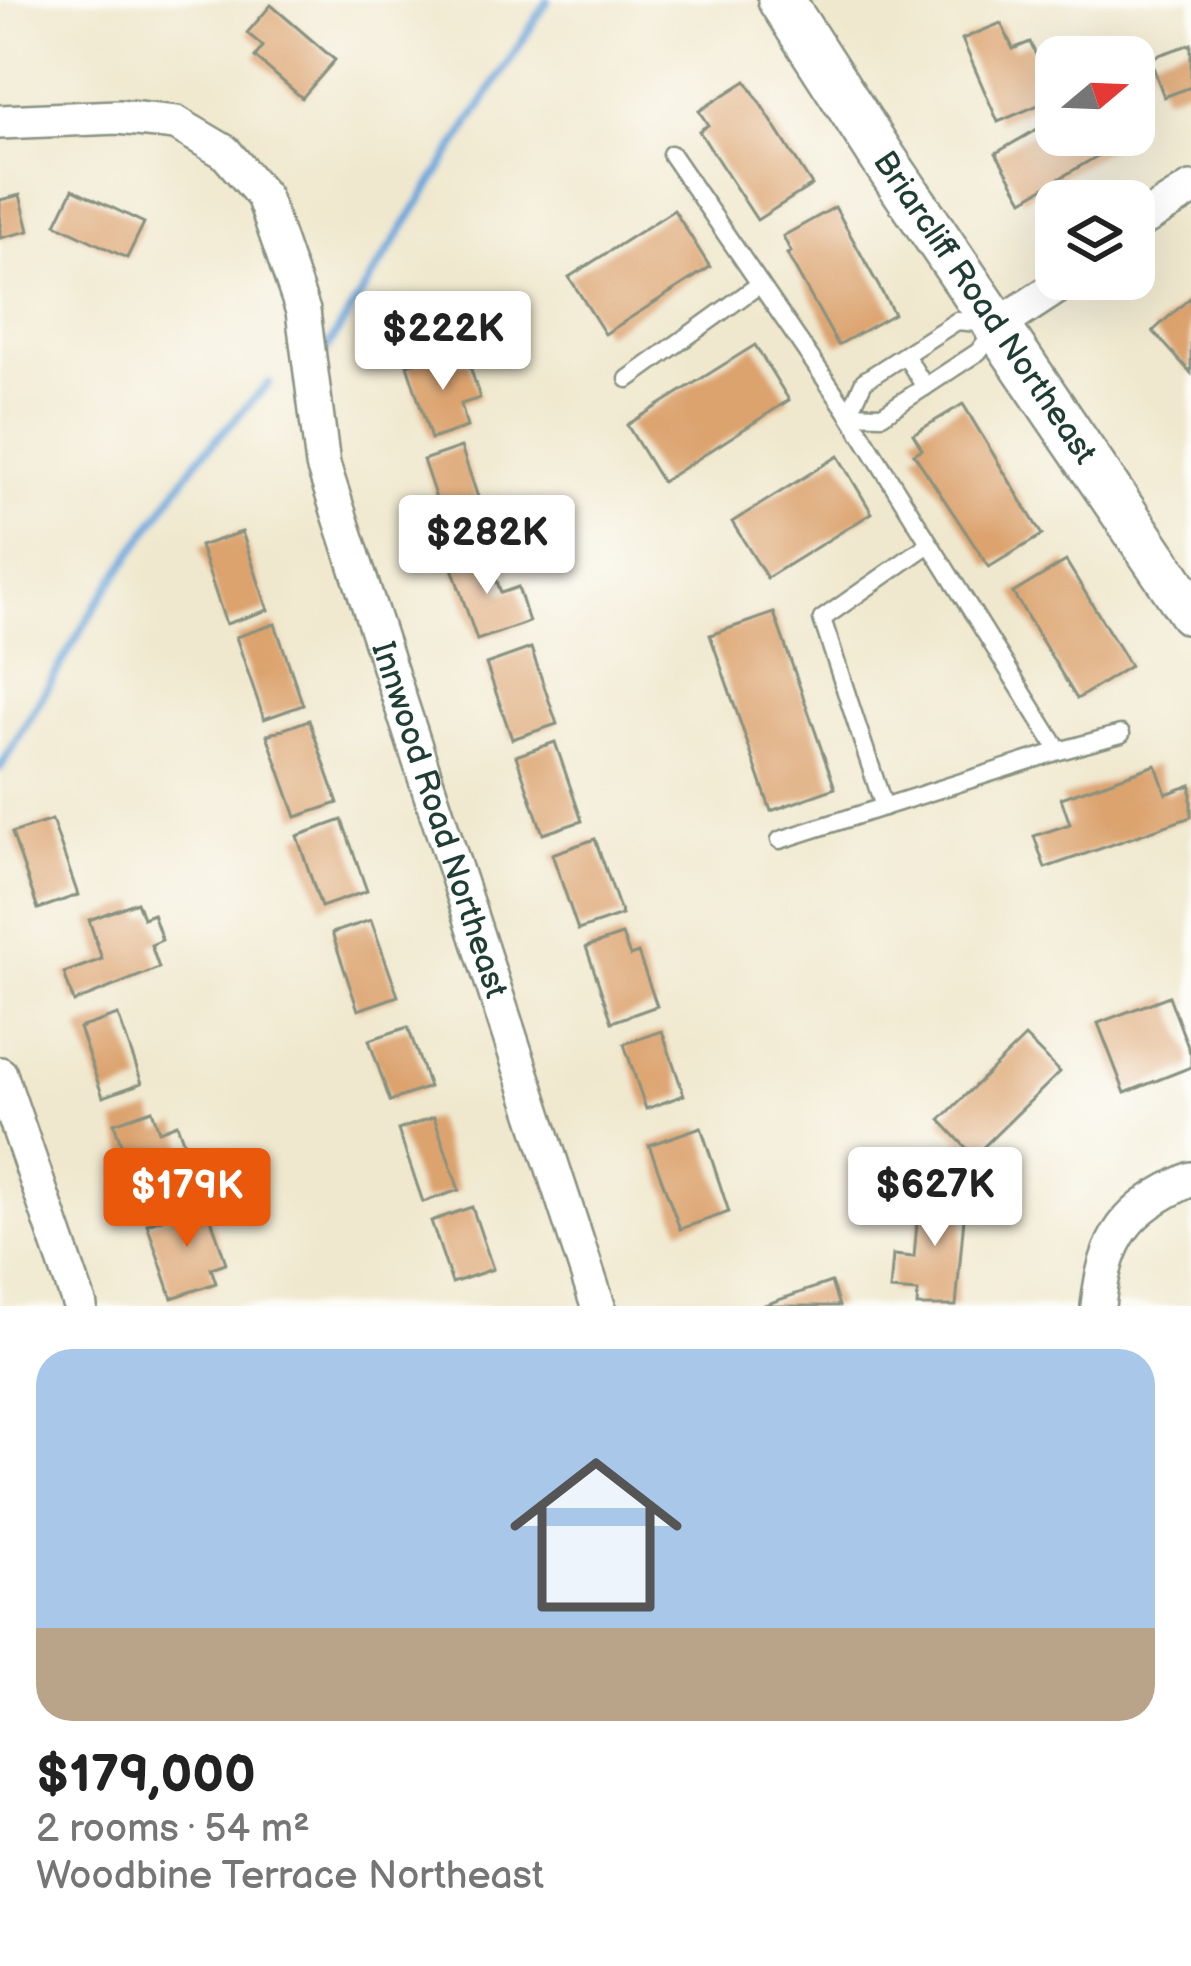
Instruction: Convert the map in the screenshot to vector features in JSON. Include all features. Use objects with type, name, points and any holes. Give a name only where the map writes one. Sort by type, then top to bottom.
[{"type":"main road","name":"Briarcliff Road Northeast","points":[[782,0],[883,158],[1191,612]]},
{"type":"street","name":"Innwood Road Northeast","points":[[0,122],[118,118],[176,123],[225,152],[263,196],[303,311],[323,465],[598,1306]]},
{"type":"street","points":[[1155,212],[1191,189]]},
{"type":"street","points":[[999,325],[1037,300]]},
{"type":"street","points":[[0,1074],[80,1306]]},
{"type":"street","points":[[1098,1306],[1103,1263],[1123,1224],[1161,1192],[1191,1178]]},
{"type":"lane","points":[[671,154],[849,414],[1060,752]]},
{"type":"lane","points":[[628,379],[760,284]]},
{"type":"lane","points":[[849,414],[864,381],[957,321],[999,325]]},
{"type":"lane","points":[[849,414],[883,415],[978,352],[999,325]]},
{"type":"lane","points":[[905,355],[925,387]]},
{"type":"lane","points":[[884,807],[822,619],[929,544]]},
{"type":"lane","points":[[780,841],[1121,734]]},
{"type":"building","points":[[271,5],[335,60],[302,98],[255,57],[263,46],[247,33]]},
{"type":"building","points":[[1001,23],[1013,49],[1030,42],[1035,53],[1035,106],[998,122],[962,39]]},
{"type":"building","points":[[1191,44],[1191,87],[1164,97],[1155,56]]},
{"type":"building","points":[[746,81],[812,185],[757,220],[699,131],[708,125],[699,111]]},
{"type":"building","points":[[1035,130],[1035,156],[1097,156],[1057,180],[1035,180],[1035,193],[1023,200],[996,153]]},
{"type":"building","points":[[73,189],[144,223],[127,258],[56,224]]},
{"type":"building","points":[[20,195],[29,231],[0,238],[0,200]]},
{"type":"building","points":[[835,207],[894,314],[838,345],[787,254],[791,252],[783,236]]},
{"type":"building","points":[[674,210],[710,267],[605,334],[569,277]]},
{"type":"building","points":[[1191,297],[1191,373],[1153,331]]},
{"type":"building","points":[[755,345],[789,400],[662,482],[627,425]]},
{"type":"building","points":[[446,353],[451,365],[468,360],[480,398],[461,404],[467,427],[431,439],[407,365]]},
{"type":"building","points":[[963,404],[1042,535],[989,567],[914,454],[922,449],[913,434]]},
{"type":"building","points":[[461,447],[489,530],[451,543],[423,460]]},
{"type":"building","points":[[838,456],[872,513],[767,578],[732,522]]},
{"type":"building","points":[[242,532],[268,610],[226,624],[200,546]]},
{"type":"building","points":[[486,549],[501,593],[518,587],[529,622],[477,640],[450,562]]},
{"type":"building","points":[[1066,561],[1130,666],[1077,699],[1013,593]]},
{"type":"building","points":[[774,613],[835,788],[771,811],[710,635]]},
{"type":"building","points":[[275,624],[303,705],[264,719],[236,637]]},
{"type":"building","points":[[531,648],[557,724],[512,739],[486,664]]},
{"type":"building","points":[[309,720],[338,803],[296,817],[267,735]]},
{"type":"building","points":[[555,742],[582,821],[543,834],[516,756]]},
{"type":"building","points":[[1156,765],[1166,794],[1191,785],[1191,817],[1045,868],[1034,836],[1070,824],[1061,798]]},
{"type":"building","points":[[52,820],[78,895],[38,909],[12,833]]},
{"type":"building","points":[[342,820],[367,891],[321,907],[297,836]]},
{"type":"building","points":[[595,839],[622,915],[578,930],[552,854]]},
{"type":"building","points":[[137,902],[143,918],[153,914],[162,940],[151,945],[159,968],[74,1002],[64,973],[102,959],[89,920]]},
{"type":"building","points":[[371,920],[398,996],[358,1010],[332,933]]},
{"type":"building","points":[[622,935],[630,956],[638,953],[657,1006],[612,1022],[586,947]]},
{"type":"building","points":[[1169,996],[1191,1067],[1125,1093],[1098,1023]]},
{"type":"building","points":[[118,1015],[142,1083],[103,1097],[79,1028]]},
{"type":"building","points":[[408,1027],[429,1087],[390,1101],[369,1040]]},
{"type":"building","points":[[662,1031],[684,1095],[646,1109],[624,1044]]},
{"type":"building","points":[[1025,1037],[1060,1072],[974,1156],[940,1120]]},
{"type":"building","points":[[152,1110],[159,1131],[177,1124],[194,1171],[137,1191],[114,1123]]},
{"type":"building","points":[[434,1117],[459,1190],[423,1202],[398,1130]]},
{"type":"building","points":[[701,1127],[729,1212],[680,1229],[649,1145]]},
{"type":"building","points":[[938,1181],[967,1184],[956,1306],[917,1306],[918,1292],[890,1290],[893,1255],[914,1257],[919,1200],[936,1201]]},
{"type":"building","points":[[206,1204],[226,1263],[211,1268],[216,1283],[172,1298],[147,1224]]},
{"type":"building","points":[[472,1207],[493,1269],[452,1283],[431,1221]]},
{"type":"building","points":[[831,1282],[839,1306],[764,1306],[764,1305]]},
{"type":"waterway","points":[[324,353],[548,0]]},
{"type":"waterway","points":[[0,768],[96,605],[197,460],[269,383]]}]
